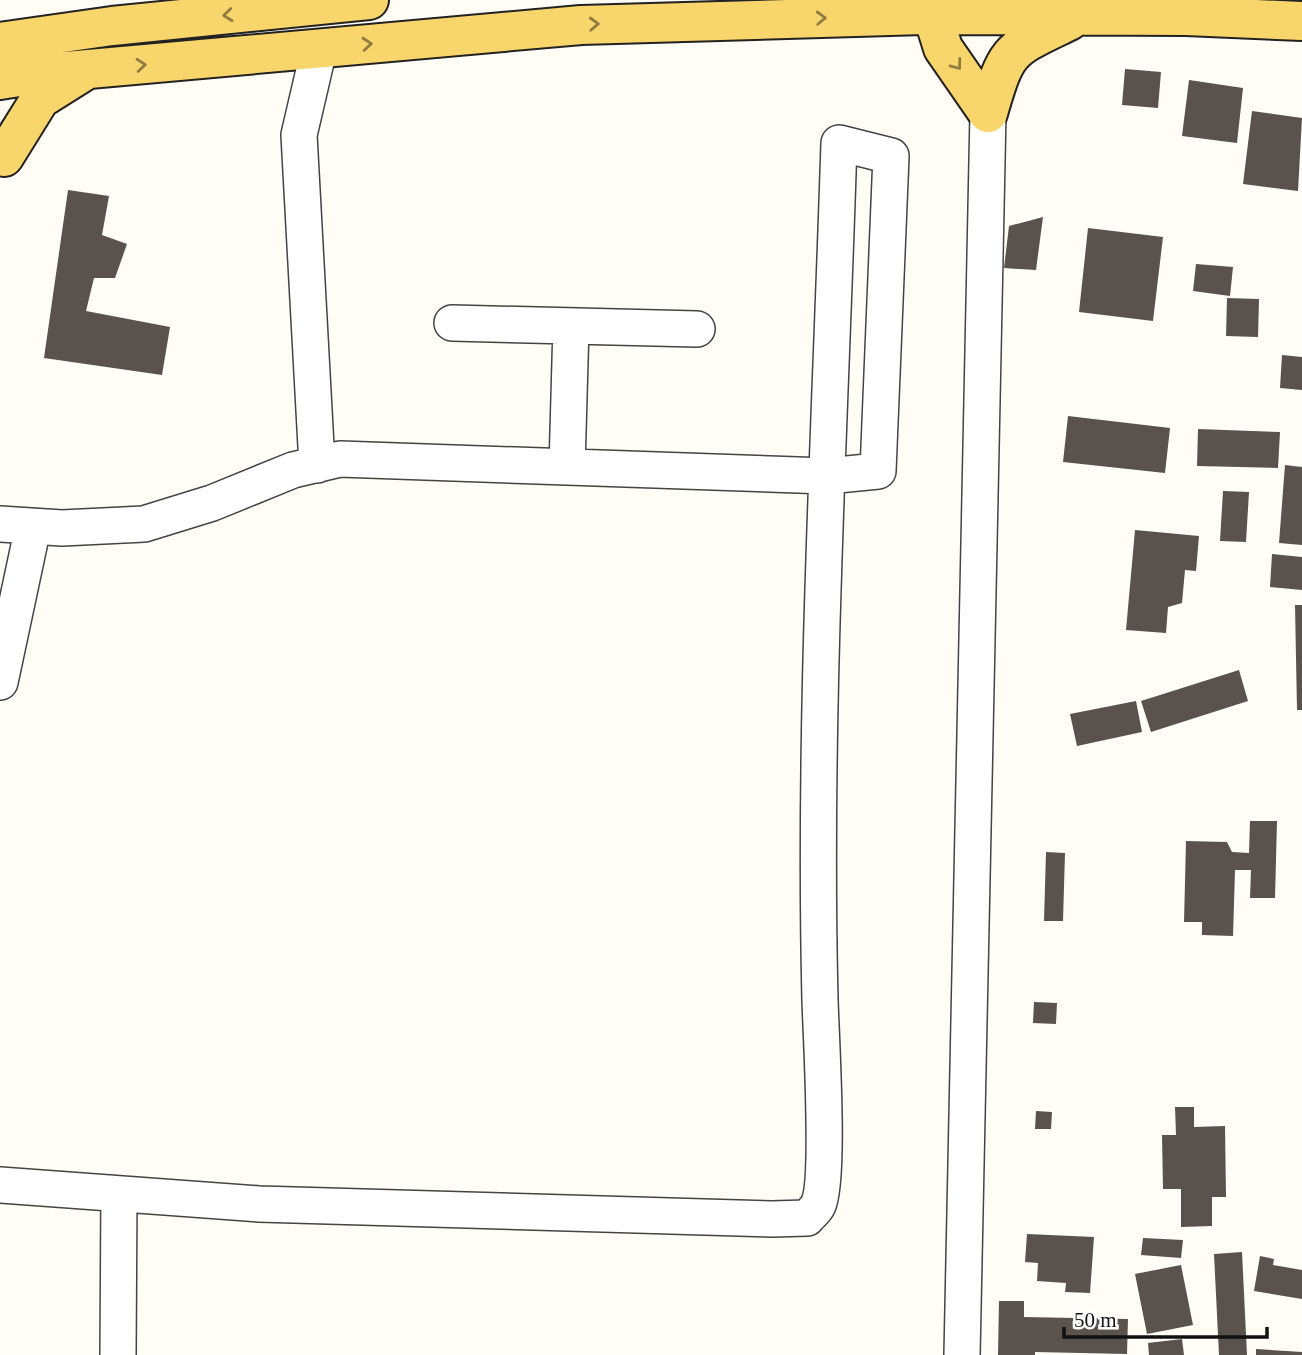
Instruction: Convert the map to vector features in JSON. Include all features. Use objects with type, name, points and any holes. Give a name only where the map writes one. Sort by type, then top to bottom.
[{"type":"main road","points":[[0,80],[43,55],[369,0]]},
{"type":"main road","points":[[0,42],[87,69],[581,25],[933,16],[1015,9],[1074,18],[1185,8],[1302,21]]},
{"type":"main road","points":[[933,16],[943,48],[988,113]]},
{"type":"main road","points":[[988,113],[999,74],[1015,47],[1074,18]]},
{"type":"main road","points":[[1,160],[40,99],[87,69]]},
{"type":"street","points":[[962,1355],[988,113],[1015,9]]},
{"type":"street","points":[[317,465],[299,135],[319,49]]},
{"type":"street","points":[[1,160],[43,55]]},
{"type":"street","points":[[0,682],[16,525],[144,524],[212,503],[293,470],[340,459],[827,476],[878,471],[891,156],[839,143],[827,476],[819,723],[822,1186],[818,1205],[807,1217],[259,1204],[0,1185]]},
{"type":"street","points":[[452,323],[697,329]]},
{"type":"street","points":[[567,467],[571,326]]},
{"type":"street","points":[[118,1355],[119,1194]]},
{"type":"building","points":[[1125,69],[1161,72],[1158,108],[1122,105]]},
{"type":"building","points":[[1189,80],[1243,88],[1237,143],[1182,136]]},
{"type":"building","points":[[1252,111],[1302,118],[1298,191],[1243,184]]},
{"type":"building","points":[[68,190],[109,196],[102,235],[127,244],[115,278],[94,278],[86,311],[170,327],[162,375],[44,358]]},
{"type":"building","points":[[1043,217],[1036,270],[1004,268],[1009,226]]},
{"type":"building","points":[[1088,228],[1163,237],[1153,321],[1079,312]]},
{"type":"building","points":[[1196,264],[1233,267],[1230,296],[1193,291]]},
{"type":"building","points":[[1227,298],[1259,299],[1258,337],[1226,336]]},
{"type":"building","points":[[1282,355],[1302,357],[1302,390],[1280,388]]},
{"type":"building","points":[[1068,416],[1170,428],[1165,473],[1063,462]]},
{"type":"building","points":[[1198,429],[1280,432],[1278,468],[1197,466]]},
{"type":"building","points":[[1285,465],[1302,467],[1302,545],[1279,543]]},
{"type":"building","points":[[1223,491],[1249,492],[1246,542],[1220,541]]},
{"type":"building","points":[[1135,530],[1199,536],[1196,571],[1185,570],[1182,603],[1168,607],[1166,633],[1126,630]]},
{"type":"building","points":[[1272,554],[1302,557],[1302,590],[1270,587]]},
{"type":"building","points":[[1295,605],[1302,605],[1302,710],[1297,710]]},
{"type":"building","points":[[1239,670],[1248,701],[1151,732],[1141,701]]},
{"type":"building","points":[[1136,701],[1142,732],[1077,746],[1070,714]]},
{"type":"building","points":[[1250,821],[1277,821],[1275,898],[1250,898],[1251,870],[1235,870],[1233,936],[1202,935],[1202,922],[1184,922],[1186,841],[1227,842],[1232,852],[1249,853]]},
{"type":"building","points":[[1046,852],[1065,853],[1063,921],[1044,921]]},
{"type":"building","points":[[1034,1002],[1057,1003],[1056,1024],[1033,1023]]},
{"type":"building","points":[[1175,1107],[1194,1107],[1194,1127],[1225,1126],[1226,1197],[1212,1197],[1212,1226],[1181,1227],[1181,1189],[1163,1189],[1162,1135],[1176,1135]]},
{"type":"building","points":[[1036,1111],[1052,1112],[1051,1129],[1035,1129]]},
{"type":"building","points":[[1027,1234],[1094,1237],[1090,1293],[1065,1292],[1066,1283],[1037,1281],[1038,1263],[1025,1262]]},
{"type":"building","points":[[1143,1238],[1183,1240],[1181,1258],[1141,1255]]},
{"type":"building","points":[[1242,1252],[1247,1355],[1219,1355],[1214,1254]]},
{"type":"building","points":[[1260,1256],[1274,1259],[1273,1265],[1302,1270],[1302,1299],[1254,1291]]},
{"type":"building","points":[[1181,1265],[1193,1325],[1147,1334],[1135,1274]]},
{"type":"building","points":[[999,1301],[1024,1301],[1024,1317],[1128,1319],[1127,1354],[1035,1352],[1035,1355],[998,1355]]},
{"type":"building","points":[[1182,1339],[1184,1355],[1149,1355],[1148,1343]]},
{"type":"building","points":[[1256,1349],[1302,1352],[1302,1355],[1256,1355]]}]
